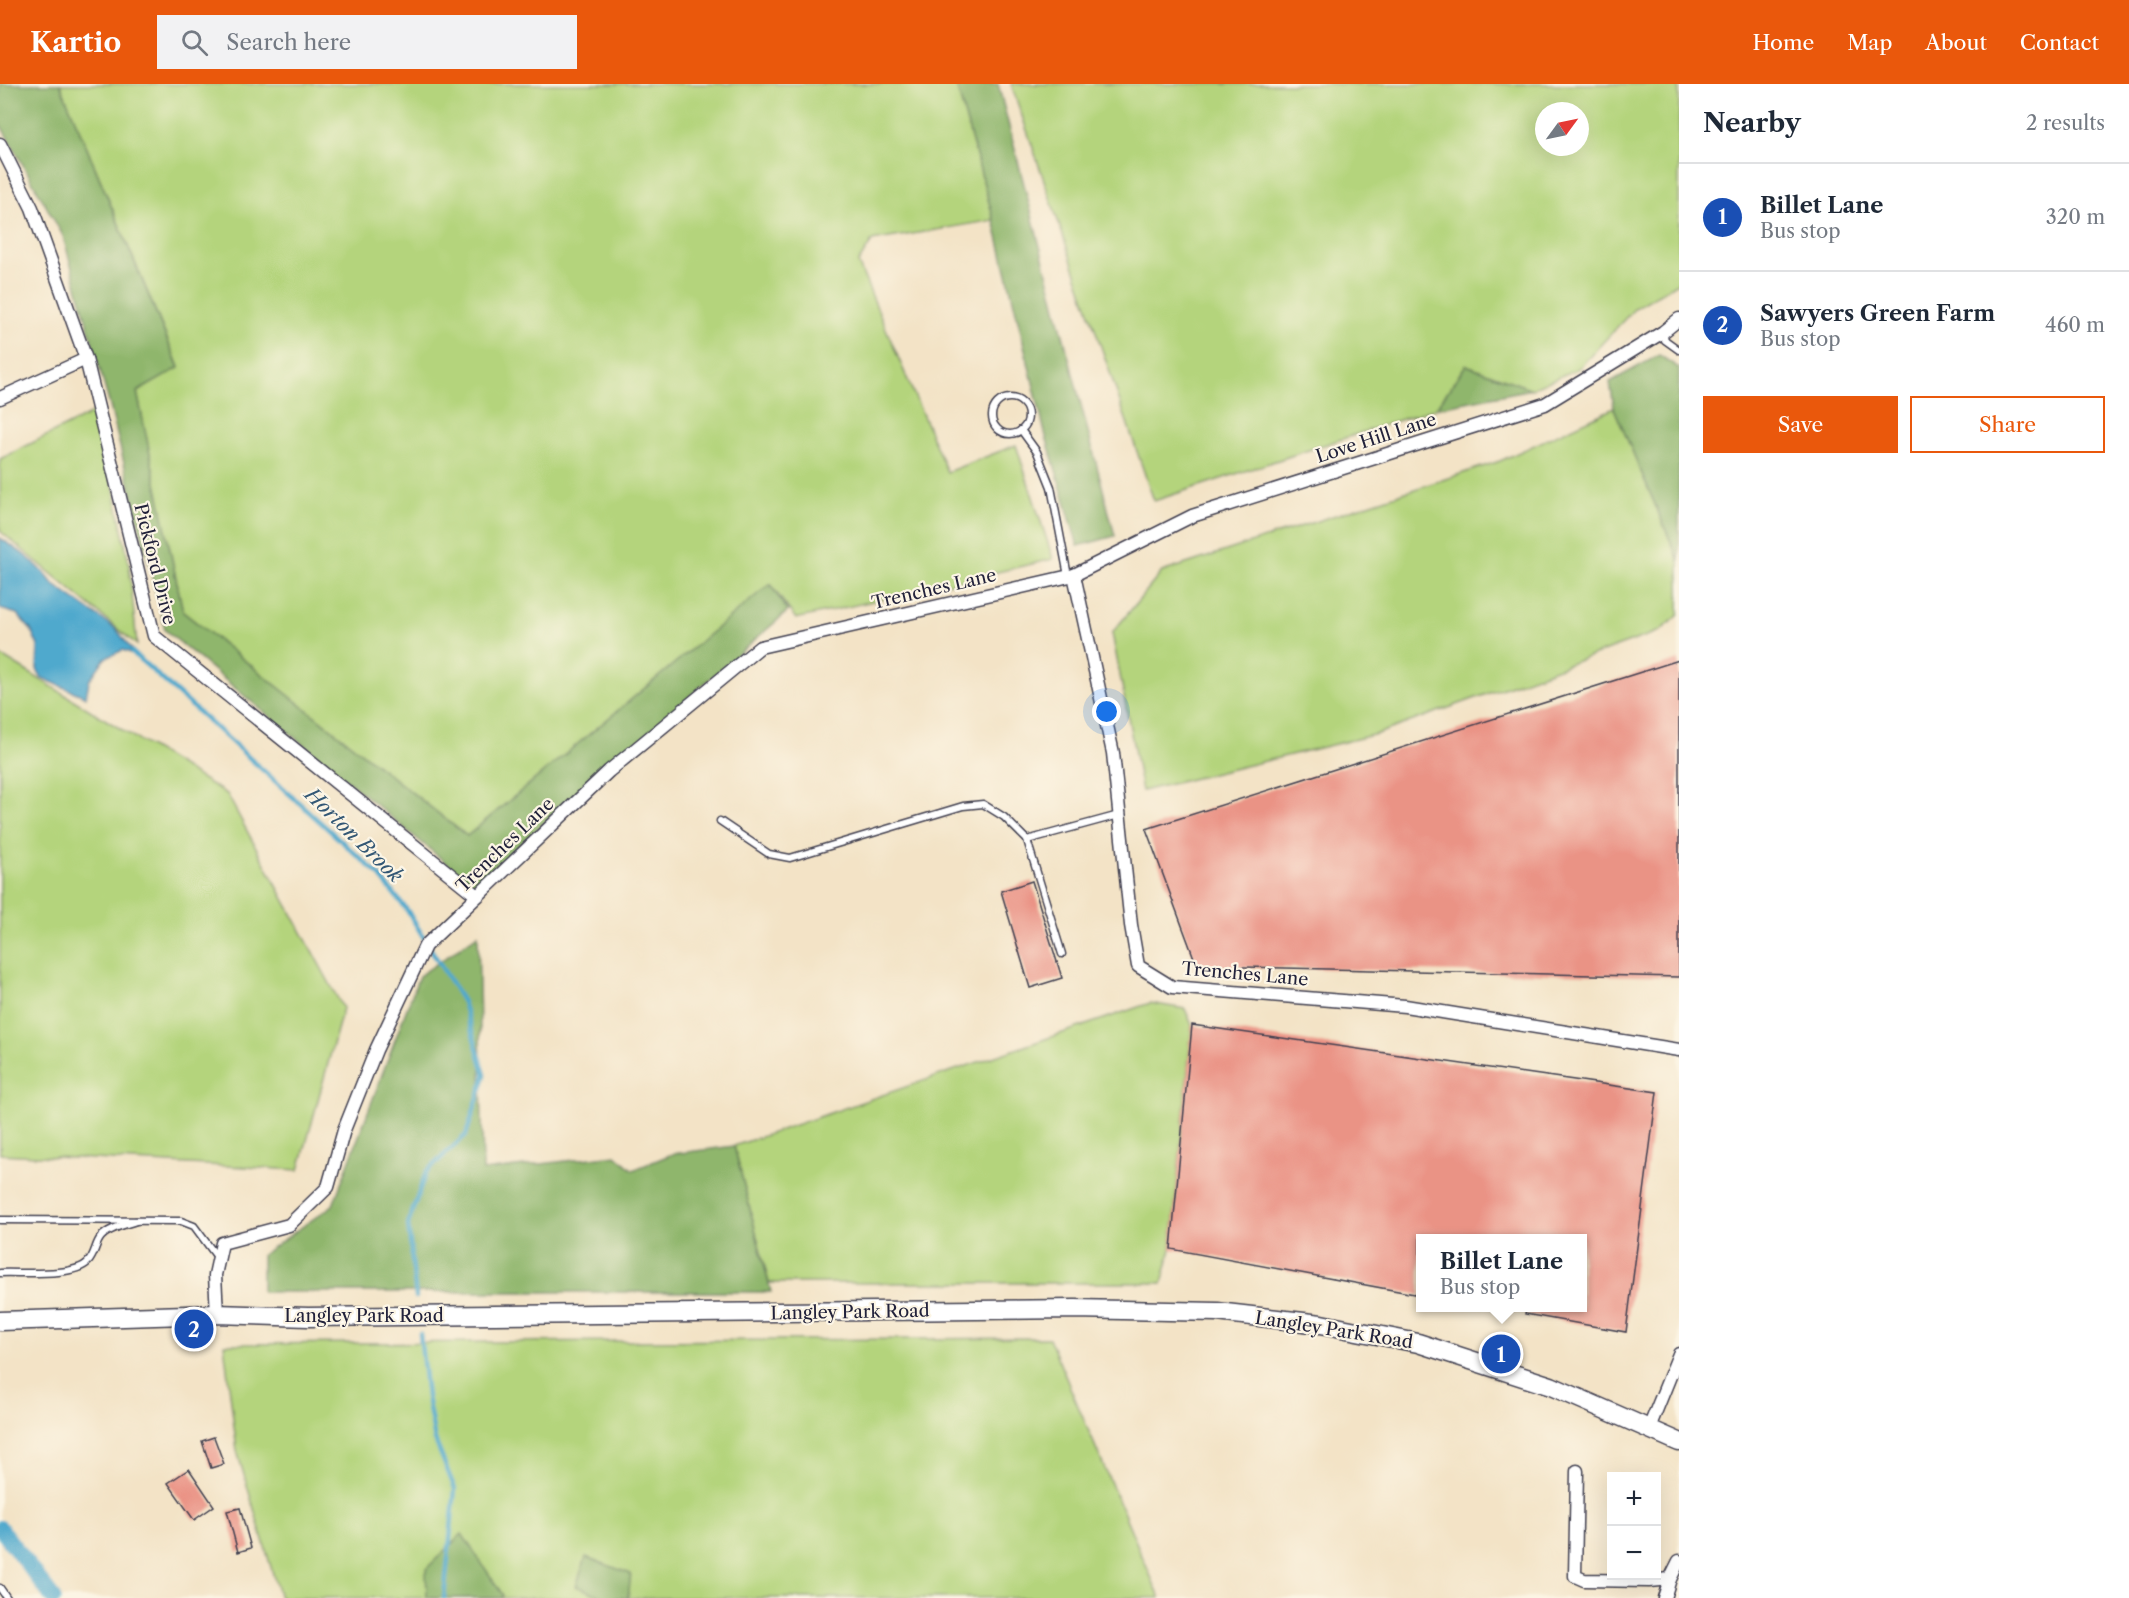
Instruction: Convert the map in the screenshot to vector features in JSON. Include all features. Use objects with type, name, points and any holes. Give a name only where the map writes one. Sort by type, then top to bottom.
[{"type":"main road","name":"Langley Park Road","points":[[0,1321],[217,1314],[320,1317],[1075,1309],[1217,1312],[1321,1324],[1418,1343],[1551,1386],[1679,1442]]},
{"type":"street","name":"Pickford Drive","points":[[0,144],[32,208],[86,359],[154,636],[477,896]]},
{"type":"street","name":"Love Hill Lane","points":[[1071,575],[1192,516],[1545,404],[1663,332],[1679,319]]},
{"type":"street","points":[[0,398],[86,359]]},
{"type":"street","name":"Trenches Lane","points":[[219,1259],[222,1243],[289,1225],[328,1187],[344,1130],[375,1050],[428,943],[609,771],[760,647],[1071,575],[1113,753],[1131,925],[1138,966],[1172,987],[1404,1006],[1679,1050]]},
{"type":"street","points":[[217,1314],[216,1275],[219,1259]]},
{"type":"street","points":[[1649,1428],[1679,1354]]},
{"type":"street","points":[[1577,1471],[1575,1576],[1584,1580],[1670,1579]]},
{"type":"street","points":[[1664,1598],[1679,1561]]},
{"type":"lane","points":[[1663,332],[1665,340],[1679,350]]},
{"type":"lane","points":[[1013,398],[1019,400],[1027,408],[1028,420],[1021,430],[1010,434],[995,426],[993,409],[1001,400],[1013,398]]},
{"type":"lane","points":[[1021,430],[1037,452],[1052,487],[1071,575]]},
{"type":"lane","points":[[720,821],[769,854],[790,858],[963,806],[983,804],[1004,817],[1027,840],[1062,954]]},
{"type":"lane","points":[[1027,840],[1119,815]]},
{"type":"lane","points":[[0,1273],[63,1271],[82,1266],[89,1262],[102,1236],[112,1229],[142,1219]]},
{"type":"lane","points":[[0,1220],[181,1221],[194,1226],[219,1259]]},
{"type":"lane","points":[[0,1588],[7,1598]]},
{"type":"green space","points":[[0,84],[60,84],[179,368],[137,392],[183,612],[467,836],[770,584],[788,611],[473,885],[165,630],[110,406],[63,236],[0,124]]},
{"type":"green space","points":[[60,84],[956,84],[994,220],[872,241],[858,263],[947,472],[1016,445],[1053,559],[796,619],[770,584],[467,836],[183,612],[137,392],[179,367]]},
{"type":"green space","points":[[956,84],[998,84],[1115,536],[1078,546],[1045,433],[994,220]]},
{"type":"green space","points":[[1011,84],[1679,84],[1679,282],[1635,308],[1579,368],[1532,389],[1466,365],[1436,408],[1154,501]]},
{"type":"green space","points":[[1659,355],[1679,368],[1679,561],[1614,408],[1610,382]]},
{"type":"green space","points":[[1466,365],[1532,389],[1436,408]]},
{"type":"green space","points":[[1614,408],[1679,561],[1679,615],[1660,631],[1377,734],[1142,791],[1112,633],[1162,572],[1500,461]]},
{"type":"green space","points":[[98,410],[129,564],[137,645],[0,531],[0,459]]},
{"type":"green space","points":[[0,655],[227,794],[343,1008],[299,1170],[0,1154]]},
{"type":"green space","points":[[478,935],[483,1171],[616,1155],[633,1170],[672,1154],[734,1146],[771,1292],[262,1292],[262,1255],[333,1205],[419,976]]},
{"type":"green space","points":[[1150,1003],[1185,1009],[1192,1025],[1171,1249],[1162,1283],[769,1283],[734,1146]]},
{"type":"green space","points":[[1049,1338],[1160,1598],[280,1598],[237,1451],[224,1344]]},
{"type":"green space","points":[[462,1534],[503,1595],[502,1598],[427,1598],[426,1569]]},
{"type":"green space","points":[[586,1557],[631,1574],[628,1598],[605,1598],[576,1586]]},
{"type":"water","points":[[0,538],[36,565],[53,584],[117,630],[136,655],[123,650],[105,658],[89,681],[86,697],[42,678],[37,669],[38,646],[31,630],[17,614],[0,609]]},
{"type":"building","points":[[1679,660],[1679,977],[1197,966],[1146,829]]},
{"type":"building","points":[[1032,881],[1062,978],[1030,988],[1001,891]]},
{"type":"building","points":[[1192,1025],[1657,1092],[1626,1332],[1525,1314],[1525,1312],[1587,1312],[1587,1234],[1416,1234],[1416,1294],[1171,1249]]},
{"type":"building","points":[[214,1437],[224,1464],[211,1468],[202,1441]]},
{"type":"building","points":[[189,1469],[214,1506],[194,1520],[168,1483]]},
{"type":"building","points":[[240,1508],[251,1548],[238,1552],[227,1511]]},
{"type":"waterway","name":"Horton Brook","points":[[132,652],[379,875],[407,910],[463,1002],[485,1075],[466,1135],[426,1172],[408,1224],[416,1297]]},
{"type":"waterway","name":"Horton Brook","points":[[420,1334],[427,1397],[435,1440],[455,1489],[444,1598]]},
{"type":"waterway","points":[[0,1528],[53,1598]]},
{"type":"place","name":"Sawyers Green Farm","points":[[194,1329]]},
{"type":"place","name":"Billet Lane","points":[[1501,1354]]}]
